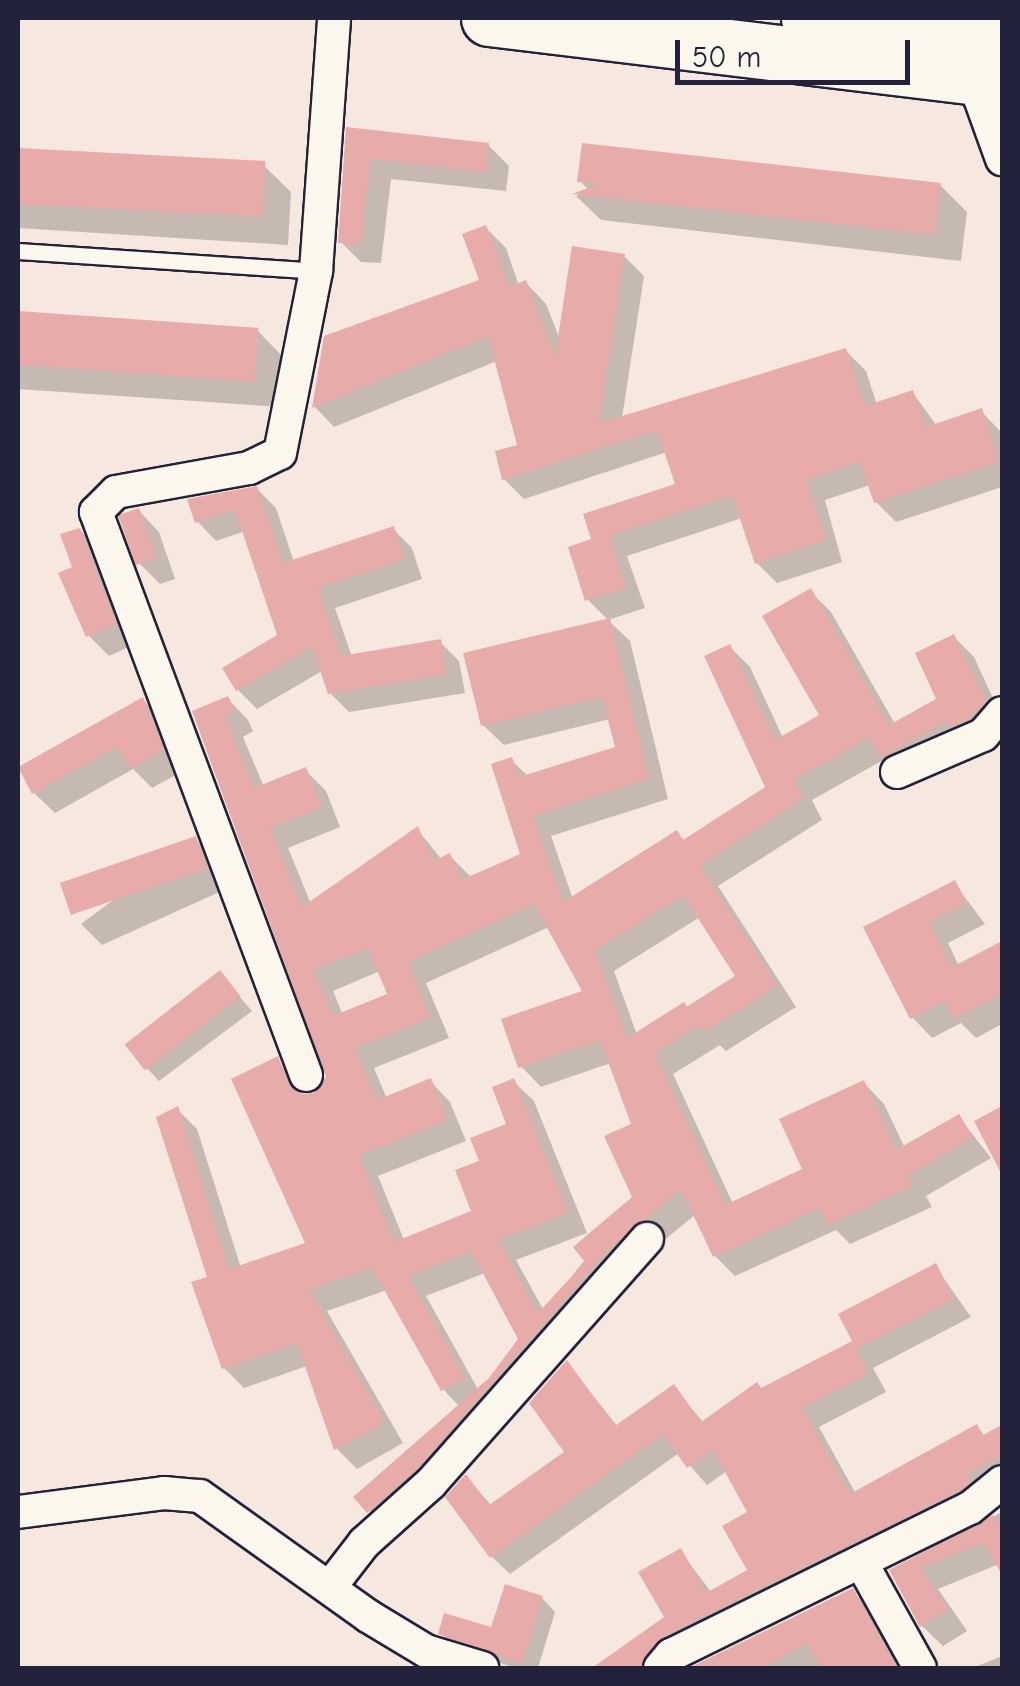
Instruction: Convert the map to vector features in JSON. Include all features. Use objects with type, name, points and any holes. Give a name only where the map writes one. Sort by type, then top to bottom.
[{"type":"highway","points":[[503,18],[996,65]]},
{"type":"highway","points":[[809,18],[996,65]]},
{"type":"street","points":[[306,1076],[96,512],[116,492],[249,468],[280,453],[316,271],[334,18]]},
{"type":"street","points":[[996,65],[980,98],[1002,159]]},
{"type":"street","points":[[898,772],[982,735],[1002,713]]},
{"type":"street","points":[[330,1588],[364,1543],[431,1483],[647,1239]]},
{"type":"street","points":[[660,1668],[671,1655],[970,1508],[1002,1482]]},
{"type":"street","points":[[18,1512],[164,1493],[200,1496],[426,1651],[482,1668]]},
{"type":"street","points":[[861,1562],[920,1668]]},
{"type":"lane","points":[[18,251],[316,271]]},
{"type":"building","points":[[346,127],[489,143],[486,172],[371,159],[361,244],[338,243]]},
{"type":"building","points":[[582,143],[941,183],[935,235],[572,194],[599,184],[577,182]]},
{"type":"building","points":[[18,148],[266,161],[263,217],[18,204]]},
{"type":"building","points":[[486,225],[509,287],[526,280],[555,357],[572,246],[625,254],[599,423],[846,348],[865,406],[913,390],[926,427],[982,408],[999,462],[874,503],[860,462],[806,480],[826,540],[755,564],[732,495],[609,536],[626,588],[585,601],[568,547],[591,539],[583,514],[675,484],[657,430],[502,480],[495,451],[517,445],[488,336],[312,408],[324,336],[479,280],[462,234]]},
{"type":"building","points":[[18,311],[258,328],[255,382],[18,365]]},
{"type":"building","points":[[257,486],[283,563],[394,526],[405,559],[318,588],[341,656],[441,639],[447,674],[328,694],[312,647],[236,691],[222,668],[277,635],[235,510],[195,523],[187,499]]},
{"type":"building","points":[[139,508],[156,558],[135,565],[118,515]]},
{"type":"building","points":[[80,528],[116,624],[86,637],[58,573],[72,567],[60,534]]},
{"type":"building","points":[[811,588],[889,725],[936,699],[915,653],[954,634],[986,701],[971,718],[950,727],[947,720],[881,758],[869,737],[794,780],[803,799],[700,865],[777,986],[704,1032],[699,1025],[655,1053],[725,1205],[802,1169],[779,1119],[864,1080],[896,1150],[959,1114],[973,1137],[908,1175],[913,1186],[828,1225],[820,1208],[713,1257],[681,1189],[606,1252],[417,1469],[367,1513],[353,1497],[489,1378],[518,1339],[471,1251],[408,1276],[465,1378],[441,1391],[372,1268],[309,1290],[385,1422],[334,1450],[297,1343],[222,1369],[191,1282],[207,1277],[156,1117],[178,1106],[229,1269],[305,1243],[231,1079],[278,1056],[288,1083],[302,1094],[314,1093],[326,1077],[192,711],[228,696],[235,710],[225,716],[254,788],[306,767],[322,807],[270,828],[302,907],[418,826],[433,861],[450,853],[462,880],[520,854],[491,764],[512,757],[519,777],[615,747],[602,697],[481,726],[463,653],[610,618],[649,779],[533,816],[563,902],[677,830],[683,840],[765,787],[704,656],[730,644],[775,740],[819,715],[762,616]],"holes":[[[683,895],[735,976],[688,1006],[699,1025],[684,1002],[627,1038],[595,950]],[[534,904],[582,991],[501,1019],[518,1068],[600,1040],[631,1124],[604,1136],[632,1197],[573,1247],[585,1262],[538,1313],[498,1240],[568,1213],[514,1078],[492,1087],[506,1124],[470,1138],[479,1161],[455,1170],[471,1211],[394,1242],[359,1155],[448,1120],[431,1078],[377,1100],[355,1048],[430,1018],[408,962]],[[368,948],[387,994],[333,1016],[314,970]]]},
{"type":"building","points":[[143,697],[164,750],[130,769],[117,747],[32,794],[18,767]]},
{"type":"building","points":[[196,836],[207,868],[71,915],[60,883]]},
{"type":"building","points":[[955,880],[967,903],[929,922],[952,967],[1002,941],[1002,994],[953,1019],[944,1001],[910,1019],[863,927]]},
{"type":"building","points":[[220,970],[240,996],[145,1070],[125,1044]]},
{"type":"building","points":[[1002,1106],[1002,1175],[974,1121]]},
{"type":"building","points":[[936,1263],[954,1299],[856,1349],[869,1374],[802,1408],[850,1494],[977,1424],[983,1435],[1002,1425],[1002,1455],[966,1475],[971,1482],[959,1491],[662,1637],[641,1668],[592,1668],[664,1617],[638,1572],[681,1548],[706,1593],[747,1570],[722,1526],[747,1512],[713,1450],[687,1468],[663,1434],[490,1558],[445,1497],[466,1474],[489,1505],[564,1452],[529,1403],[567,1360],[615,1426],[674,1384],[701,1422],[757,1382],[761,1388],[852,1341],[838,1314]]},
{"type":"building","points":[[993,1515],[1002,1529],[1002,1574],[982,1543],[920,1568],[948,1609],[920,1627],[889,1570]]},
{"type":"building","points":[[505,1584],[543,1596],[522,1664],[438,1634],[444,1613],[491,1627]]},
{"type":"building","points":[[853,1588],[897,1668],[821,1668],[807,1644],[762,1668],[689,1668]]}]
